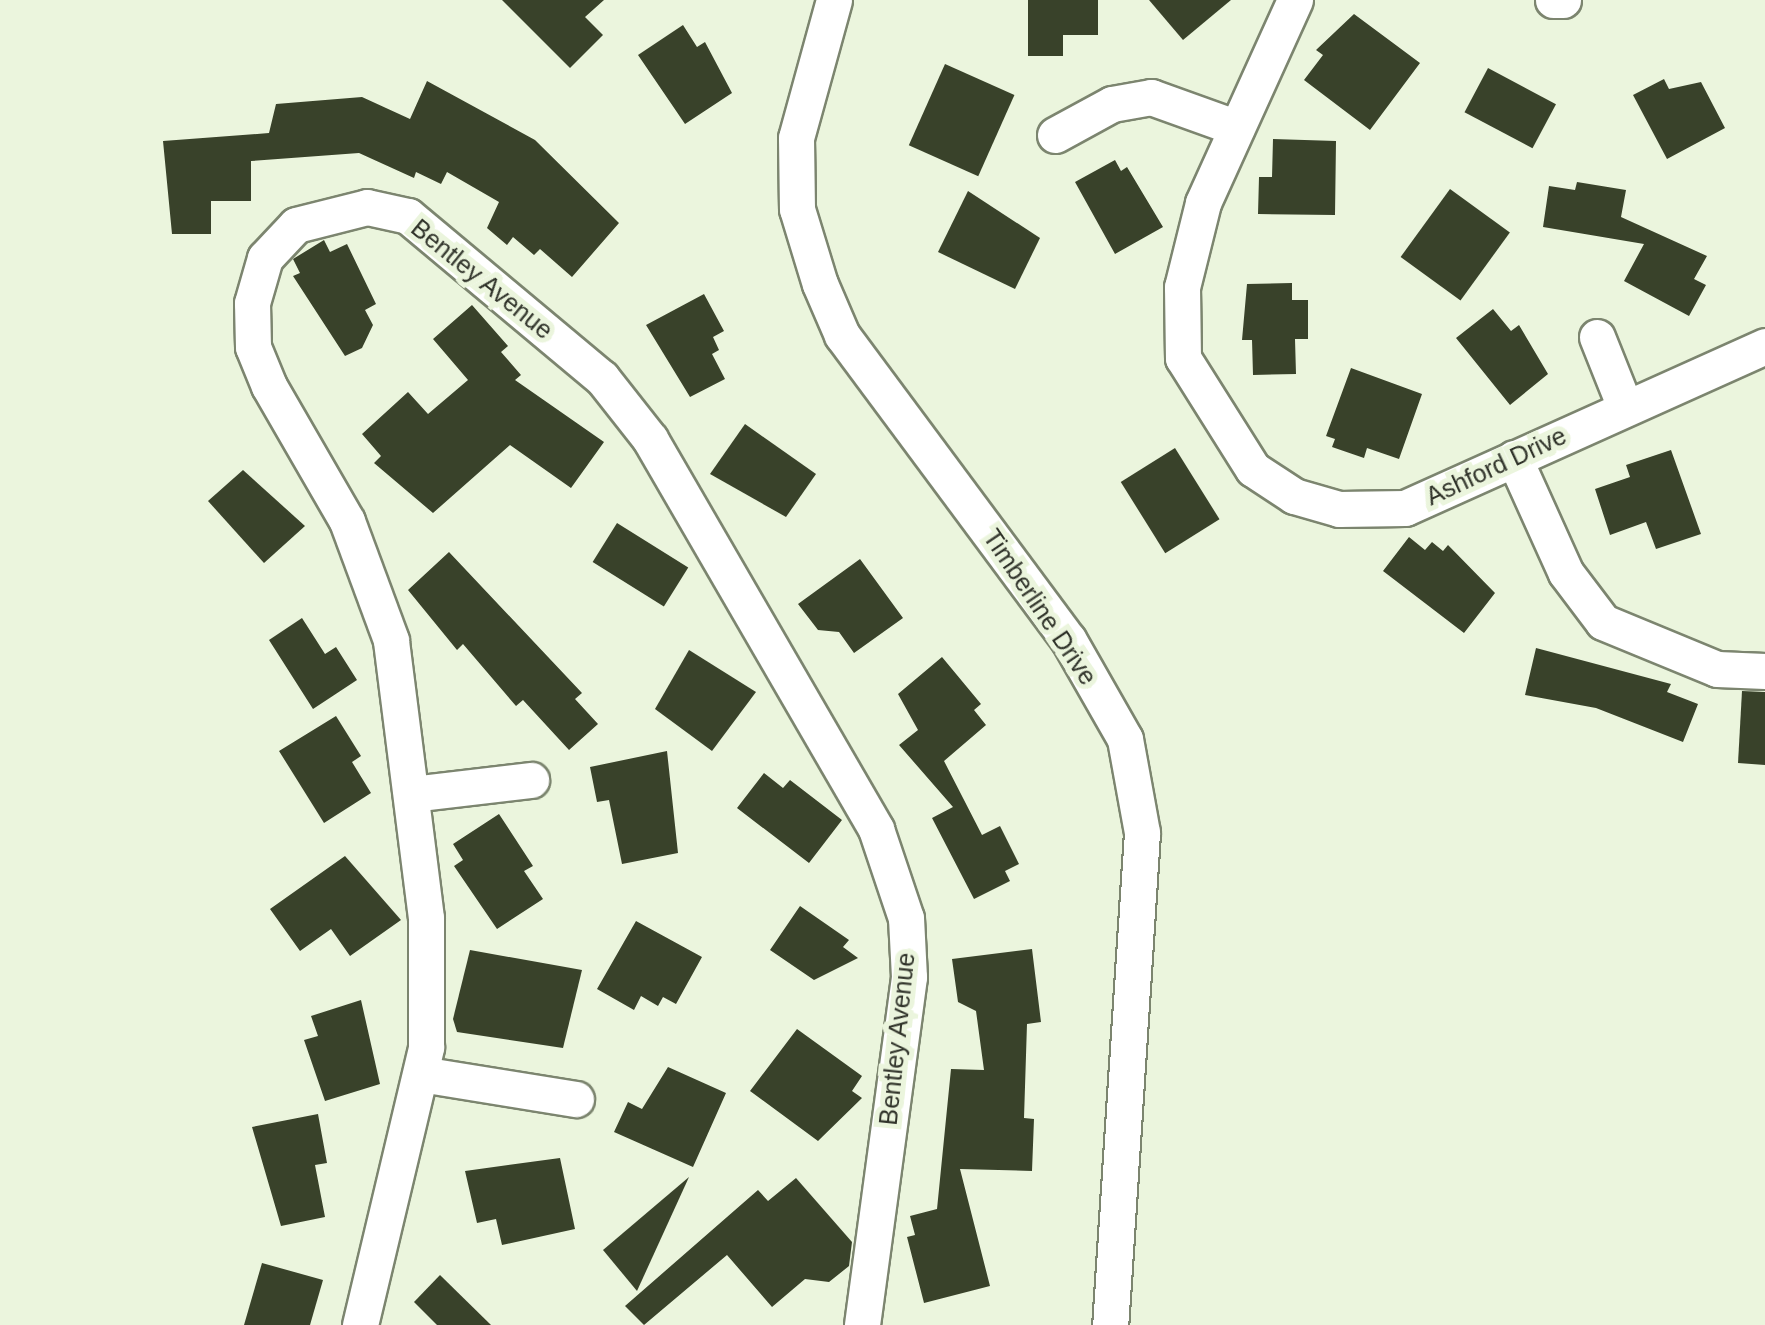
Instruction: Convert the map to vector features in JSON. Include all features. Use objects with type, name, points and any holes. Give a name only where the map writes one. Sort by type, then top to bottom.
[{"type":"street","name":"Ashford Drive","points":[[1295,0],[1203,202],[1182,287],[1183,358],[1253,470],[1294,496],[1339,509],[1405,508],[1765,346]]},
{"type":"street","points":[[1553,0],[1562,0]]},
{"type":"street","name":"Timberline Drive","points":[[828,2],[796,138],[798,209],[820,284],[842,334],[1068,639],[1124,739],[1142,833],[1110,1325]]},
{"type":"street","points":[[1055,136],[1112,104],[1151,97],[1237,128]]},
{"type":"street","name":"Bentley Avenue","points":[[360,1325],[420,1074],[429,983],[412,794],[390,640],[371,575],[254,347],[252,303],[265,258],[296,224],[367,207],[408,216],[602,378],[650,439],[876,829],[906,918],[908,977],[862,1325]]},
{"type":"street","points":[[1597,337],[1625,407]]},
{"type":"street","points":[[1514,458],[1566,572],[1603,622],[1717,669],[1765,672]]},
{"type":"street","points":[[412,794],[531,780]]},
{"type":"street","points":[[420,1074],[576,1100]]},
{"type":"building","points":[[502,0],[604,0],[585,17],[603,35],[570,68]]},
{"type":"building","points":[[1028,0],[1098,0],[1098,35],[1063,35],[1063,56],[1028,56]]},
{"type":"building","points":[[1149,0],[1231,0],[1183,40]]},
{"type":"building","points":[[1354,14],[1420,63],[1370,130],[1304,80],[1323,55],[1316,50]]},
{"type":"building","points":[[683,25],[697,47],[705,42],[732,93],[685,124],[638,55]]},
{"type":"building","points":[[945,64],[1014,95],[978,176],[909,145]]},
{"type":"building","points":[[1488,68],[1556,104],[1533,148],[1465,112]]},
{"type":"building","points":[[1664,79],[1669,89],[1701,82],[1725,128],[1667,159],[1633,95]]},
{"type":"building","points":[[427,81],[535,140],[619,223],[572,277],[540,249],[534,255],[513,237],[507,245],[487,228],[499,202],[447,172],[441,184],[416,172],[414,178],[359,153],[251,161],[251,201],[211,201],[211,234],[172,234],[163,141],[269,133],[276,104],[362,97],[410,119]]},
{"type":"building","points":[[1273,139],[1336,141],[1335,215],[1258,214],[1259,177],[1272,177]]},
{"type":"building","points":[[1115,160],[1121,171],[1127,167],[1163,227],[1115,254],[1075,182]]},
{"type":"building","points":[[1577,182],[1626,190],[1621,217],[1707,256],[1694,279],[1706,285],[1689,316],[1624,281],[1644,244],[1543,227],[1549,186],[1575,190]]},
{"type":"building","points":[[1450,189],[1510,232],[1460,300],[1401,257]]},
{"type":"building","points":[[968,191],[1040,238],[1015,289],[938,252]]},
{"type":"building","points":[[324,240],[330,252],[347,244],[376,304],[365,310],[373,325],[362,348],[345,356],[293,276],[300,273],[293,259]]},
{"type":"building","points":[[1292,283],[1292,300],[1308,300],[1308,339],[1295,339],[1296,374],[1253,375],[1252,340],[1242,340],[1247,284]]},
{"type":"building","points":[[704,294],[724,331],[713,337],[719,350],[712,354],[725,379],[690,397],[646,325]]},
{"type":"building","points":[[472,305],[508,346],[501,352],[521,375],[515,380],[604,442],[571,488],[510,445],[433,513],[374,463],[381,456],[362,434],[408,392],[428,414],[468,380],[433,339]]},
{"type":"building","points":[[1493,309],[1511,331],[1519,325],[1548,374],[1510,405],[1456,338]]},
{"type":"building","points":[[1351,368],[1422,394],[1399,459],[1367,448],[1364,458],[1332,447],[1335,439],[1326,436]]},
{"type":"building","points":[[745,424],[816,474],[786,517],[710,474]]},
{"type":"building","points":[[1175,448],[1220,519],[1165,553],[1121,482]]},
{"type":"building","points":[[1671,450],[1701,534],[1656,549],[1646,522],[1610,535],[1595,489],[1630,477],[1626,465]]},
{"type":"building","points":[[243,470],[305,526],[264,563],[208,501]]},
{"type":"building","points":[[617,523],[688,568],[664,607],[593,562]]},
{"type":"building","points":[[1409,537],[1425,550],[1432,542],[1443,551],[1448,545],[1495,593],[1464,633],[1383,571]]},
{"type":"building","points":[[449,552],[582,693],[575,699],[598,724],[569,750],[523,700],[516,706],[463,644],[457,650],[408,590]]},
{"type":"building","points":[[860,559],[903,618],[854,653],[839,632],[818,630],[798,604]]},
{"type":"building","points":[[302,618],[325,654],[336,647],[357,680],[313,709],[269,640]]},
{"type":"building","points":[[1536,648],[1671,684],[1667,692],[1698,704],[1683,742],[1596,708],[1525,695]]},
{"type":"building","points":[[689,650],[756,692],[712,751],[655,709]]},
{"type":"building","points":[[942,657],[981,704],[974,710],[986,725],[944,761],[982,835],[1000,826],[1019,864],[1005,871],[1010,881],[974,899],[932,818],[953,807],[899,745],[918,730],[898,694]]},
{"type":"building","points":[[1742,691],[1765,692],[1765,765],[1738,763]]},
{"type":"building","points":[[336,716],[361,756],[352,762],[371,793],[324,823],[279,751]]},
{"type":"building","points":[[667,751],[678,853],[622,864],[609,800],[597,802],[590,767]]},
{"type":"building","points":[[764,773],[783,788],[790,780],[842,820],[809,863],[737,808]]},
{"type":"building","points":[[499,814],[533,866],[524,871],[543,899],[497,929],[454,866],[463,860],[453,844]]},
{"type":"building","points":[[345,856],[401,920],[350,956],[331,929],[300,951],[270,909]]},
{"type":"building","points":[[800,906],[849,940],[843,947],[858,958],[814,980],[770,950]]},
{"type":"building","points":[[636,921],[702,957],[676,1004],[663,997],[658,1006],[641,996],[634,1010],[597,989]]},
{"type":"building","points":[[1032,949],[1041,1022],[1027,1024],[1024,1118],[1034,1119],[1032,1171],[960,1169],[990,1286],[924,1303],[907,1237],[915,1235],[910,1216],[937,1209],[951,1069],[984,1070],[976,1011],[958,1002],[952,959]]},
{"type":"building","points":[[470,950],[582,970],[563,1048],[457,1032],[453,1019]]},
{"type":"building","points":[[361,1000],[380,1084],[325,1101],[304,1040],[318,1036],[311,1016]]},
{"type":"building","points":[[797,1029],[862,1076],[852,1091],[862,1098],[818,1141],[750,1091]]},
{"type":"building","points":[[668,1067],[726,1093],[693,1167],[614,1132],[628,1102],[642,1109]]},
{"type":"building","points":[[318,1114],[327,1163],[315,1165],[325,1217],[281,1226],[252,1127]]},
{"type":"building","points":[[560,1158],[575,1229],[502,1245],[496,1219],[477,1223],[465,1171]]},
{"type":"building","points":[[689,1177],[637,1291],[603,1250]]},
{"type":"building","points":[[796,1178],[852,1242],[849,1266],[829,1282],[805,1279],[772,1307],[727,1255],[644,1325],[625,1306],[758,1190],[768,1201]]},
{"type":"building","points":[[262,1263],[323,1280],[310,1325],[244,1325]]},
{"type":"building","points":[[440,1275],[491,1325],[437,1325],[414,1302]]}]
